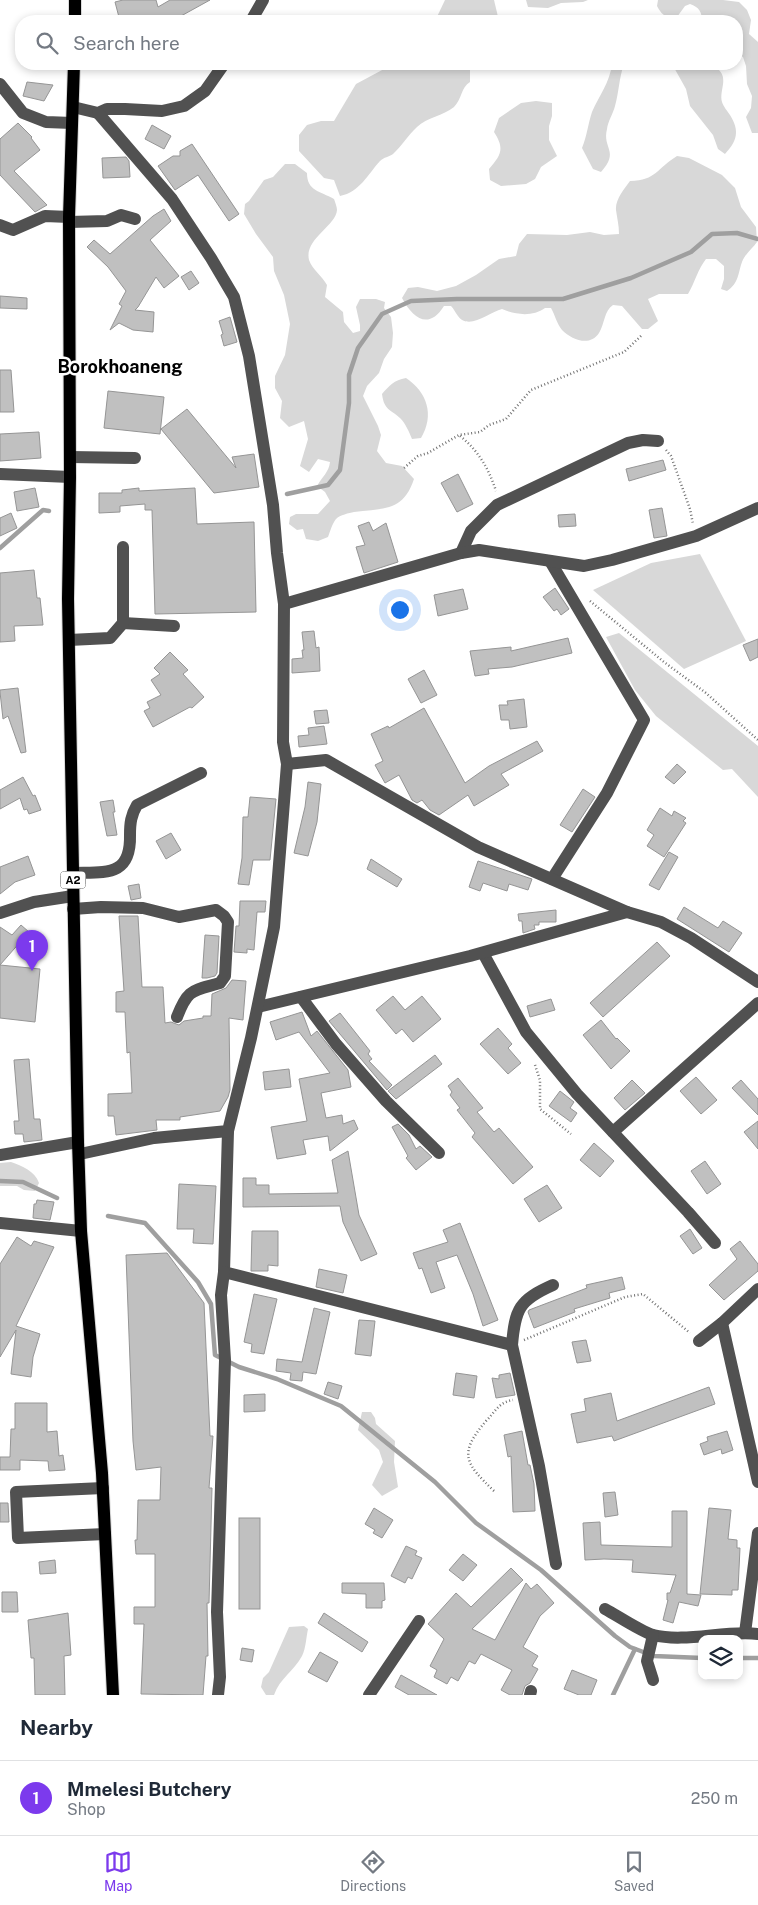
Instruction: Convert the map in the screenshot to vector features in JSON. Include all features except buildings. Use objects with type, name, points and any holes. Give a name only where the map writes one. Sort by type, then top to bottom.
[{"type":"main road","points":[[75,0],[75,15]]},
{"type":"main road","name":"A2","points":[[74,70],[69,219],[69,640],[73,903],[81,1231],[103,1488],[113,1695]]},
{"type":"street","points":[[254,15],[263,0]]},
{"type":"street","points":[[73,107],[98,113],[108,109],[162,111],[184,106],[206,91],[220,70]]},
{"type":"street","points":[[0,84],[23,113],[46,122],[72,123]]},
{"type":"street","points":[[98,113],[172,199],[234,297],[249,356],[273,505],[284,604],[283,742],[287,764],[274,927],[238,1096],[228,1131],[224,1272],[221,1294],[225,1360],[217,1612],[220,1677],[218,1695]]},
{"type":"street","points":[[0,225],[13,230],[45,216],[101,221],[121,216],[135,218]]},
{"type":"street","points":[[461,552],[471,531],[496,505],[628,443],[643,440],[658,441]]},
{"type":"street","points":[[70,456],[136,458]]},
{"type":"street","points":[[0,474],[70,478]]},
{"type":"street","points":[[284,604],[461,552],[479,550],[584,566],[696,536],[758,508]]},
{"type":"street","points":[[69,640],[110,638],[123,622],[123,547]]},
{"type":"street","points":[[550,561],[644,720],[607,793],[552,878]]},
{"type":"street","points":[[123,622],[174,626]]},
{"type":"street","points":[[287,764],[326,760],[478,847],[627,912],[661,922],[691,938],[758,982]]},
{"type":"street","points":[[73,873],[115,870],[123,865],[127,857],[132,814],[137,805],[201,773]]},
{"type":"street","points":[[0,913],[34,902],[143,908],[179,918],[216,910],[228,922],[225,976],[220,983],[198,988],[189,994],[177,1017]]},
{"type":"street","points":[[258,1006],[483,953],[627,912]]},
{"type":"street","points":[[483,953],[526,1032],[577,1094],[715,1243]]},
{"type":"street","points":[[301,997],[336,1044],[386,1101],[439,1154]]},
{"type":"street","points":[[613,1132],[758,1003]]},
{"type":"street","points":[[0,1156],[228,1131]]},
{"type":"street","points":[[0,1223],[81,1231]]},
{"type":"street","points":[[224,1272],[512,1346]]},
{"type":"street","points":[[553,1285],[533,1294],[518,1308],[513,1326],[512,1346],[539,1466],[556,1564]]},
{"type":"street","points":[[699,1341],[722,1323],[758,1288]]},
{"type":"street","points":[[722,1323],[758,1482]]},
{"type":"street","points":[[103,1488],[16,1492],[18,1538],[105,1534]]},
{"type":"street","points":[[605,1609],[651,1641],[681,1637],[752,1634],[758,1533]]},
{"type":"street","points":[[369,1695],[419,1621]]},
{"type":"street","points":[[651,1641],[647,1660],[653,1680]]},
{"type":"path","points":[[404,468],[418,456],[428,453],[460,435],[480,432],[489,425],[506,419],[531,390],[624,352],[642,335]]},
{"type":"path","points":[[460,435],[470,444],[482,460],[491,474],[497,492],[506,500]]},
{"type":"path","points":[[658,441],[670,456],[690,509],[696,536]]},
{"type":"path","points":[[570,595],[579,591],[631,636],[706,693],[758,740]]},
{"type":"path","points":[[536,1044],[533,1058],[540,1080],[540,1109],[571,1134]]},
{"type":"path","points":[[512,1346],[625,1297],[643,1294],[699,1341]]},
{"type":"path","points":[[494,1491],[478,1475],[469,1460],[468,1449],[476,1433],[496,1409],[504,1402],[524,1399]]},
{"type":"shaded area","points":[[445,0],[494,0],[498,15],[438,15]]},
{"type":"shaded area","points":[[526,0],[588,0],[561,3],[548,8],[528,7]]},
{"type":"shaded area","points":[[658,0],[723,0],[739,2],[747,10],[751,20],[749,34],[758,42],[758,133],[752,133],[746,117],[751,108],[752,96],[747,84],[746,66],[743,57],[743,15],[701,15],[696,7],[690,4],[685,6],[678,15],[664,15],[657,6]]},
{"type":"shaded area","points":[[382,70],[470,70],[470,82],[465,87],[454,107],[421,124],[393,154],[380,161],[358,187],[340,196],[334,180],[324,178],[299,151],[299,135],[307,125],[321,121],[334,121],[356,84]]},
{"type":"shaded area","points":[[622,70],[615,106],[607,129],[609,159],[601,172],[593,169],[582,148],[592,112],[611,71]]},
{"type":"shaded area","points":[[675,70],[719,70],[721,73],[723,77],[722,102],[733,121],[736,131],[732,145],[725,154],[718,149],[713,135],[690,106],[686,89]]},
{"type":"shaded area","points":[[536,101],[552,103],[549,140],[557,156],[541,167],[535,179],[526,184],[501,186],[490,180],[489,169],[500,152],[500,143],[494,132],[499,118],[521,103]]},
{"type":"shaded area","points":[[677,156],[689,158],[722,175],[735,188],[741,207],[756,227],[757,242],[745,256],[738,278],[727,291],[721,289],[724,279],[724,266],[716,259],[706,259],[688,294],[659,294],[648,299],[658,321],[648,329],[642,329],[622,306],[613,305],[606,314],[599,333],[591,340],[586,341],[571,337],[562,330],[551,308],[545,308],[530,314],[513,313],[502,309],[468,322],[458,316],[451,306],[444,306],[433,318],[427,320],[416,316],[402,298],[408,288],[418,287],[437,291],[456,286],[499,259],[516,256],[519,244],[527,234],[567,235],[590,232],[604,235],[619,234],[616,206],[620,195],[630,181],[651,176]]},
{"type":"shaded area","points":[[285,164],[295,164],[307,173],[309,184],[315,190],[334,199],[336,204],[337,210],[332,222],[315,239],[309,252],[310,263],[327,285],[325,297],[343,312],[344,322],[353,333],[360,331],[356,307],[360,299],[376,299],[385,302],[384,308],[391,317],[392,347],[384,359],[379,373],[367,386],[363,396],[381,435],[377,451],[386,463],[402,466],[414,479],[404,498],[398,503],[383,509],[354,512],[340,516],[332,526],[328,537],[318,541],[306,539],[303,529],[297,530],[289,524],[290,517],[296,514],[318,514],[330,501],[325,492],[317,486],[327,472],[330,462],[318,459],[309,472],[300,466],[308,439],[304,421],[289,427],[280,418],[282,401],[275,388],[275,376],[285,355],[290,324],[284,295],[274,271],[273,257],[244,214],[245,204],[264,180],[273,177]]},
{"type":"shaded area","points":[[406,378],[419,390],[427,405],[428,421],[421,438],[412,439],[404,423],[388,409],[383,399],[382,394],[390,386],[398,380]]},
{"type":"shaded area","points":[[700,554],[746,641],[684,669],[593,590],[651,563]]},
{"type":"shaded area","points":[[619,633],[758,746],[758,797],[732,769],[723,770],[656,716],[635,690],[606,637]]},
{"type":"shaded area","points":[[11,1162],[24,1167],[34,1175],[39,1183],[35,1191],[24,1190],[17,1186],[0,1186],[0,1163]]},
{"type":"shaded area","points":[[362,1412],[371,1412],[376,1424],[395,1441],[394,1462],[398,1487],[382,1496],[372,1485],[383,1462],[379,1450],[358,1430]]},
{"type":"shaded area","points":[[304,1626],[308,1629],[302,1656],[280,1684],[274,1695],[266,1695],[261,1687],[263,1678],[269,1672],[289,1627]]},
{"type":"waterway","points":[[287,494],[328,485],[340,470],[349,403],[349,375],[358,348],[382,314],[411,301],[563,299],[631,278],[691,252],[712,234],[737,233],[758,239]]},
{"type":"waterway","points":[[0,548],[43,510],[49,511]]},
{"type":"waterway","points":[[0,1181],[23,1182],[57,1198]]},
{"type":"waterway","points":[[108,1216],[145,1223],[198,1282],[211,1304],[215,1355],[239,1367],[277,1379],[341,1406],[435,1482],[476,1523],[541,1570],[630,1647],[654,1656],[698,1658]]},
{"type":"waterway","points":[[613,1695],[635,1649]]},
{"type":"waterway","points":[[743,1658],[758,1658]]},
{"type":"place","name":"Mmelesi Butchery","points":[[32,971]]},
{"type":"district","name":"Borokhoaneng","points":[[120,367]]}]
